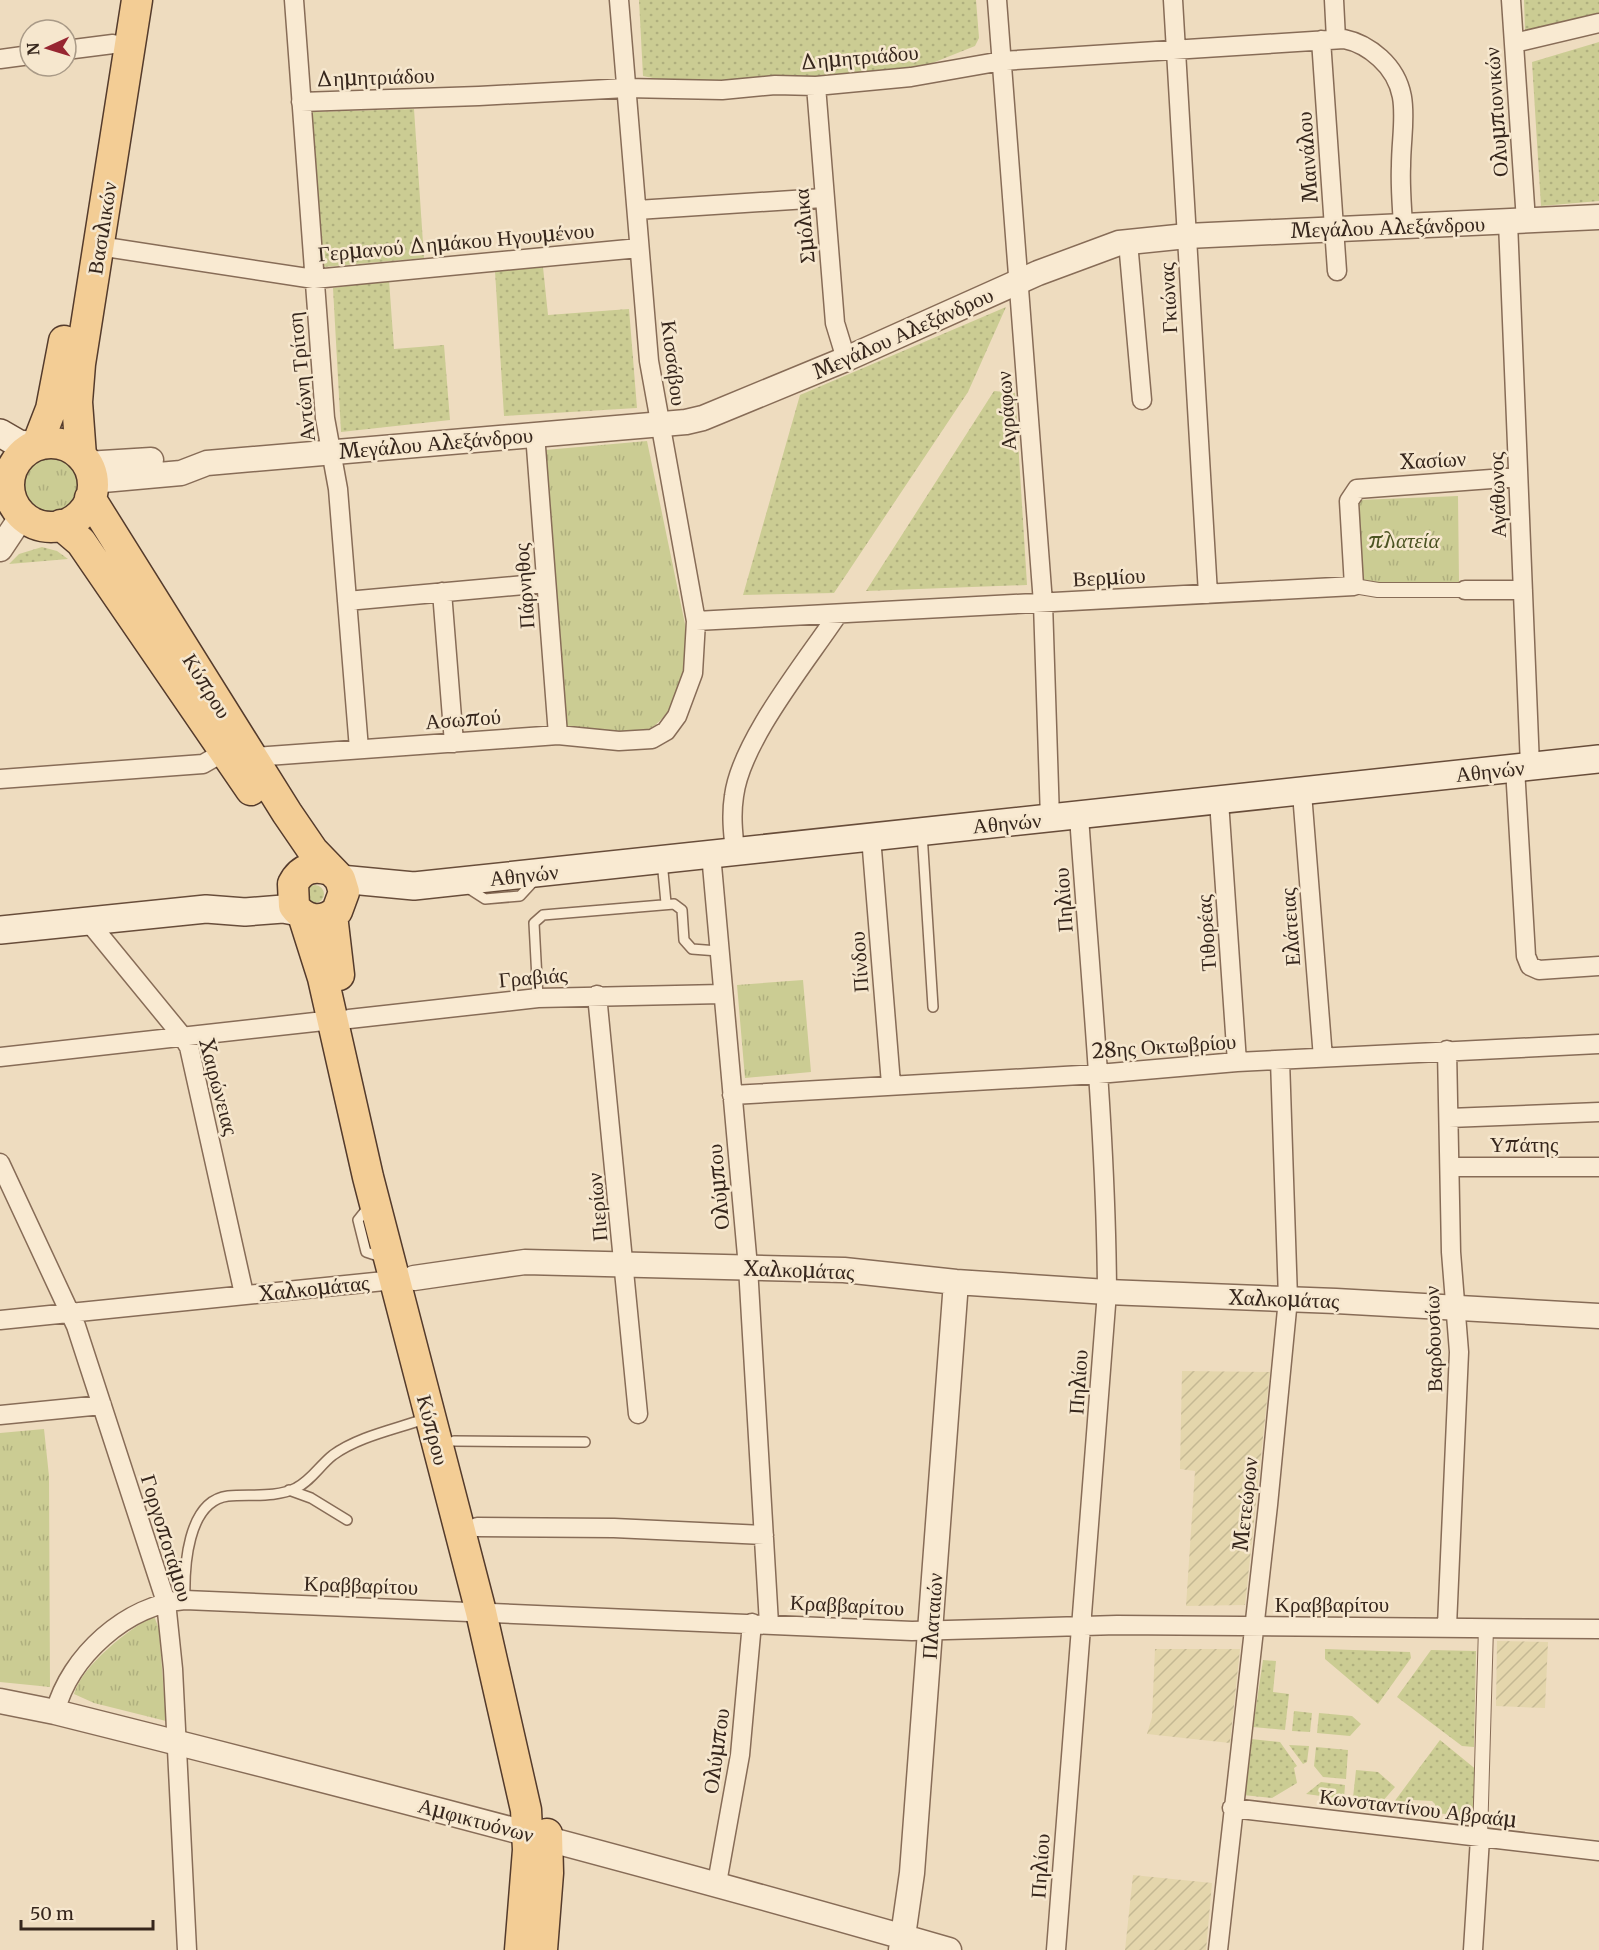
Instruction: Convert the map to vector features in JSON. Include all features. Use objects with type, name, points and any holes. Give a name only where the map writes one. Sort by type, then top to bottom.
[{"type":"main road","name":"Βασιλικών","points":[[36,446],[48,420],[58,377],[113,44],[116,0]]},
{"type":"main road","name":"Βασιλικών","points":[[87,475],[77,425],[78,381],[137,0]]},
{"type":"main road","points":[[0,433],[19,444],[36,446],[58,444],[87,475],[81,513],[61,525],[43,526],[22,516],[12,501],[4,478],[17,461],[36,446]]},
{"type":"main road","name":"Κύπρου","points":[[87,475],[285,839],[293,859],[316,895],[334,951],[341,1020],[429,1417],[490,1613]]},
{"type":"main road","name":"Κύπρου","points":[[61,525],[81,542],[239,755]]},
{"type":"main road","name":"Αθηνών","points":[[0,930],[206,909],[244,897],[278,892],[358,900],[390,896],[414,886],[921,831],[1302,793],[1599,759]]},
{"type":"main road","name":"Κύπρου","points":[[395,1271],[454,1441],[477,1527],[490,1613],[538,1836],[542,1950]]},
{"type":"main road","name":"Κύπρου","points":[[520,1950],[538,1836]]},
{"type":"street","name":"Αντώνη Τρίτση","points":[[294,0],[325,418],[338,489],[359,749]]},
{"type":"street","name":"Κισσάβου","points":[[620,0],[649,361],[696,621],[693,673],[684,701],[672,724]]},
{"type":"street","name":"Αγράφων","points":[[998,0],[1043,603],[1050,819]]},
{"type":"street","name":"Γκιώνας","points":[[1173,0],[1208,594]]},
{"type":"street","name":"Μαινάλου","points":[[1334,0],[1329,39],[1337,271]]},
{"type":"street","name":"Ολυμπιονικών","points":[[1511,0],[1514,43],[1517,221]]},
{"type":"street","points":[[1514,43],[1599,23]]},
{"type":"street","name":"Δημητριάδου","points":[[301,102],[627,88],[722,90],[775,85],[816,86],[911,78],[1002,61],[1329,39],[1365,46],[1392,70],[1400,84],[1404,112],[1401,167],[1403,226]]},
{"type":"street","points":[[78,48],[113,44]]},
{"type":"street","points":[[0,59],[18,57]]},
{"type":"street","name":"Σμόλικα","points":[[816,86],[823,198],[835,323],[846,360]]},
{"type":"street","points":[[637,210],[823,198]]},
{"type":"street","name":"Μεγάλου Αλεξάνδρου","points":[[87,475],[182,458],[207,464],[535,434],[660,426],[703,418],[846,360],[1078,257],[1128,242],[1187,236],[1599,217]]},
{"type":"street","name":"Αγάθωνος","points":[[1517,221],[1518,477],[1523,590],[1526,956],[1530,966],[1539,970],[1599,966]]},
{"type":"street","points":[[1128,242],[1142,400]]},
{"type":"street","name":"Γερμανού Δημάκου Ηγουμένου","points":[[99,246],[314,279],[639,248]]},
{"type":"street","name":"Πάρνηθος","points":[[535,434],[558,735]]},
{"type":"street","name":"Χασίων","points":[[1354,586],[1349,501],[1353,493],[1362,487],[1518,477]]},
{"type":"street","points":[[0,549],[22,516]]},
{"type":"street","points":[[347,601],[546,583]]},
{"type":"street","name":"Βερμίου","points":[[696,621],[1354,586],[1378,590],[1523,590]]},
{"type":"street","points":[[442,592],[454,742]]},
{"type":"street","points":[[723,852],[732,818],[734,795],[746,752],[838,614]]},
{"type":"street","name":"Ασωπού","points":[[0,779],[203,764],[239,755],[558,735],[619,741],[652,739],[672,724]]},
{"type":"street","name":"Ελάτειας","points":[[1302,793],[1323,1058]]},
{"type":"street","name":"Τιθορέας","points":[[1219,801],[1237,1062]]},
{"type":"street","name":"Πηλίου","points":[[1056,1950],[1107,1292],[1106,1221],[1098,1074],[1079,816]]},
{"type":"street","name":"Πίνδου","points":[[871,837],[891,1084]]},
{"type":"street","name":"Ολύμπου","points":[[717,1883],[740,1755],[760,1623],[764,1535],[748,1267],[718,951],[723,852]]},
{"type":"street","name":"Χαιρώνειας","points":[[88,921],[189,1047],[243,1294]]},
{"type":"street","name":"Γραβιάς","points":[[0,1057],[538,998],[722,994]]},
{"type":"street","name":"Πιερίων","points":[[597,995],[638,1414]]},
{"type":"street","name":"28ης Οκτωβρίου","points":[[732,1095],[891,1084],[1098,1074],[1237,1062],[1599,1044]]},
{"type":"street","name":"Βαρδουσίων","points":[[1447,1050],[1451,1252],[1459,1352],[1447,1626]]},
{"type":"street","name":"Μετεώρων","points":[[1218,1950],[1288,1299],[1280,1060]]},
{"type":"street","points":[[1449,1118],[1599,1112]]},
{"type":"street","name":"Γοργοποτάμου","points":[[0,1163],[71,1312],[166,1602],[174,1669],[187,1950]]},
{"type":"street","name":"Υπάτης","points":[[1450,1167],[1599,1167]]},
{"type":"street","name":"Χαλκομάτας","points":[[0,1320],[243,1294],[395,1271],[525,1262],[625,1267],[844,1270],[956,1282],[1107,1292],[1288,1299],[1599,1317]]},
{"type":"street","name":"Πλαταιών","points":[[902,1943],[912,1881],[956,1282]]},
{"type":"street","points":[[0,1415],[102,1405]]},
{"type":"street","points":[[477,1527],[614,1528],[764,1535]]},
{"type":"street","name":"Κραββαρίτου","points":[[55,1712],[71,1672],[88,1652],[134,1616],[166,1602],[185,1600],[931,1630],[1082,1625],[1447,1626],[1599,1629]]},
{"type":"street","points":[[1473,1950],[1480,1838],[1486,1627]]},
{"type":"street","name":"Αμφικτυόνων","points":[[0,1701],[55,1712],[538,1836],[717,1883],[902,1943],[950,1950]]},
{"type":"street","name":"Κωνσταντίνου Αβραάμ","points":[[1232,1808],[1599,1851]]},
{"type":"lane","points":[[921,831],[933,1007]]},
{"type":"lane","points":[[662,859],[666,903]]},
{"type":"lane","points":[[471,890],[485,899],[520,897],[532,883]]},
{"type":"lane","points":[[538,998],[534,923],[540,916],[674,904],[682,910],[684,940],[692,949],[718,951]]},
{"type":"lane","points":[[366,1210],[358,1220],[366,1252],[395,1271]]},
{"type":"lane","points":[[185,1600],[184,1573],[189,1546],[201,1512],[211,1501],[225,1496],[296,1488],[334,1455],[355,1444],[429,1417]]},
{"type":"lane","points":[[454,1441],[585,1443]]},
{"type":"lane","points":[[289,1490],[311,1498],[347,1521]]},
{"type":"shaded area","points":[[1182,1371],[1270,1372],[1245,1605],[1186,1606],[1195,1471],[1180,1469]]},
{"type":"shaded area","points":[[1497,1641],[1548,1642],[1545,1708],[1496,1706]]},
{"type":"shaded area","points":[[1155,1649],[1240,1649],[1230,1743],[1147,1734],[1152,1717]]},
{"type":"shaded area","points":[[1133,1875],[1212,1883],[1206,1950],[1125,1950]]},
{"type":"green space","points":[[639,0],[976,0],[979,38],[975,46],[910,72],[820,80],[677,83],[643,76]]},
{"type":"green space","points":[[1524,0],[1599,0],[1599,13],[1525,30]]},
{"type":"green space","points":[[1599,42],[1599,201],[1541,206],[1532,62]]},
{"type":"green space","points":[[414,109],[424,258],[323,267],[312,112]]},
{"type":"green space","points":[[543,267],[548,315],[629,309],[637,408],[504,416],[495,271]]},
{"type":"green space","points":[[389,280],[394,349],[444,345],[450,420],[341,432],[333,288]]},
{"type":"green space","points":[[1006,307],[968,392],[834,593],[743,595],[800,395]]},
{"type":"green space","points":[[994,391],[1015,393],[1027,585],[866,591]]},
{"type":"green space","points":[[647,441],[685,624],[686,653],[681,682],[670,708],[650,729],[614,732],[566,728],[545,450]]},
{"type":"green space","points":[[44,457],[56,457],[71,465],[79,480],[79,492],[71,507],[56,515],[44,515],[29,507],[21,492],[21,480],[29,465]]},
{"type":"green space","name":"πλατεία","points":[[1458,496],[1459,582],[1363,583],[1359,500]]},
{"type":"green space","points":[[42,547],[57,551],[68,559],[9,564],[19,554]]},
{"type":"green space","points":[[311,885],[319,885],[324,890],[322,901],[311,903],[306,898],[306,890]]},
{"type":"green space","points":[[803,980],[811,1072],[745,1078],[737,985]]},
{"type":"green space","points":[[44,1429],[49,1476],[50,1687],[0,1682],[0,1433]]},
{"type":"green space","points":[[154,1616],[159,1629],[166,1721],[94,1703],[74,1694],[86,1672],[107,1649]]},
{"type":"green space","points":[[1325,1649],[1410,1652],[1411,1658],[1378,1704],[1325,1659]]},
{"type":"green space","points":[[1431,1650],[1476,1651],[1474,1747],[1462,1746],[1397,1697]]},
{"type":"green space","points":[[1263,1660],[1276,1661],[1273,1692],[1289,1694],[1285,1730],[1253,1727]]},
{"type":"green space","points":[[1294,1711],[1312,1713],[1310,1732],[1292,1731]]},
{"type":"green space","points":[[1319,1713],[1352,1716],[1361,1724],[1350,1736],[1317,1733]]},
{"type":"green space","points":[[1251,1739],[1280,1742],[1297,1766],[1294,1768],[1297,1783],[1272,1798],[1243,1795]]},
{"type":"green space","points":[[1440,1740],[1478,1771],[1475,1817],[1462,1816],[1461,1823],[1455,1822],[1447,1814],[1435,1813],[1435,1804],[1432,1801],[1413,1800],[1413,1812],[1394,1810],[1394,1802]]},
{"type":"green space","points":[[1289,1745],[1309,1746],[1307,1762],[1303,1764]]},
{"type":"green space","points":[[1316,1747],[1348,1750],[1346,1779],[1323,1777],[1314,1766]]},
{"type":"green space","points":[[1356,1770],[1378,1772],[1395,1787],[1375,1810],[1352,1807]]},
{"type":"green space","points":[[1321,1782],[1345,1785],[1344,1799],[1306,1794]]}]
